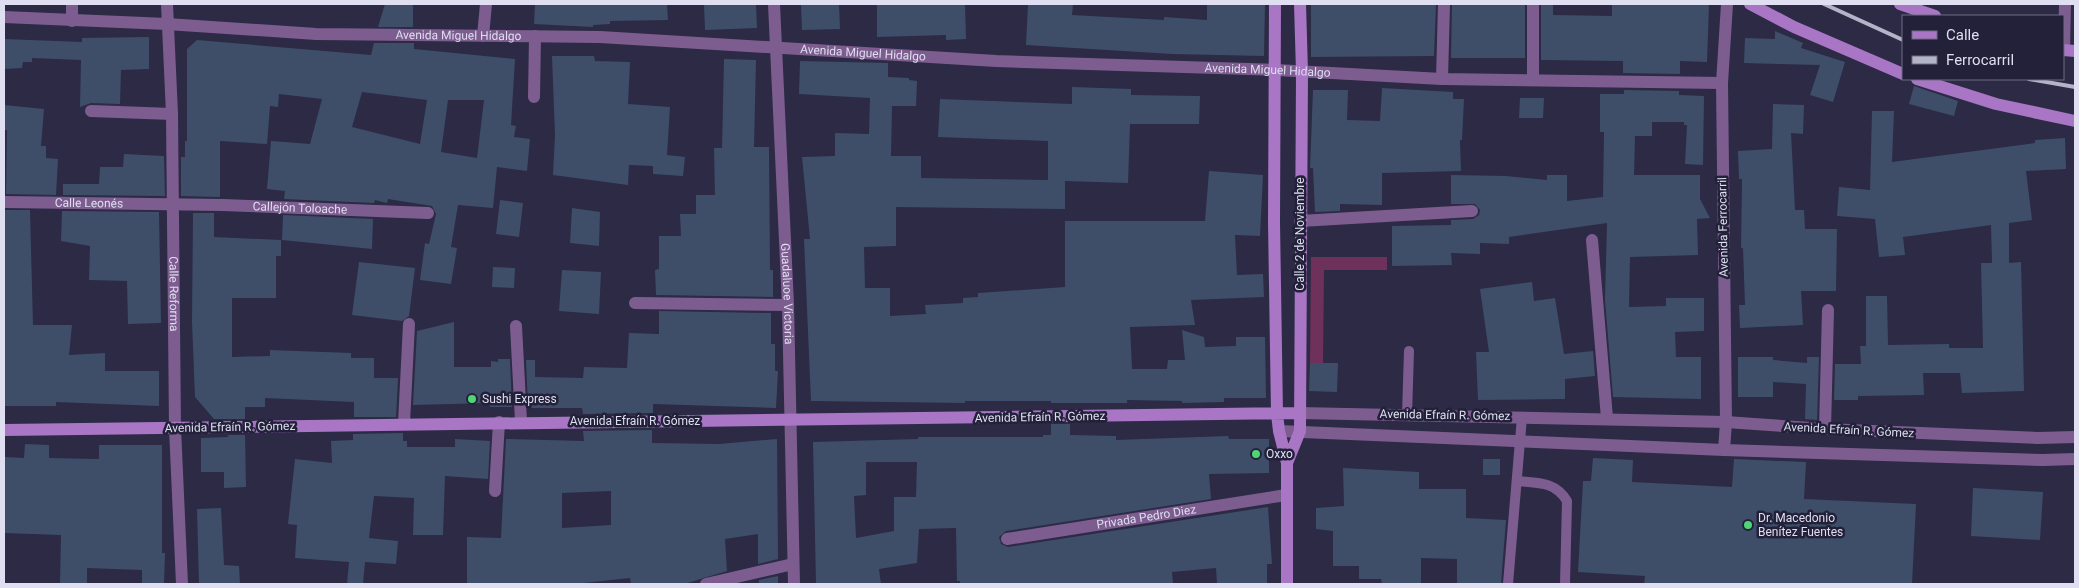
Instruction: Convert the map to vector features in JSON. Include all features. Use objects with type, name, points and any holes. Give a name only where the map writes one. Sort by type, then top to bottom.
[{"type":"street","points":[[72,4],[72,21]]},
{"type":"street","name":"Calle Reforma","points":[[167,4],[172,114],[175,428],[182,584]]},
{"type":"street","points":[[483,36],[486,4]]},
{"type":"street","name":"Guadaluoe Victoria","points":[[774,4],[788,306],[794,584]]},
{"type":"street","name":"Calle 2 de Noviembre","points":[[1275,4],[1274,222],[1278,414],[1279,431],[1287,463],[1287,584]]},
{"type":"street","name":"Calle 2 de Noviembre","points":[[1287,463],[1300,431],[1302,72],[1300,4]]},
{"type":"street","points":[[1442,79],[1444,4]]},
{"type":"street","points":[[1533,4],[1533,80]]},
{"type":"street","name":"Avenida Ferrocarril","points":[[1724,450],[1726,422],[1722,83],[1727,4]]},
{"type":"street","points":[[1750,4],[1794,27],[1902,74]]},
{"type":"street","points":[[1900,4],[1932,15]]},
{"type":"street","points":[[2065,4],[2067,50]]},
{"type":"street","name":"Avenida Miguel Hidalgo","points":[[4,17],[167,24],[316,34],[600,37],[996,60],[1276,70],[1442,79],[1722,83]]},
{"type":"street","points":[[534,97],[535,36]]},
{"type":"street","points":[[1920,80],[1996,104],[2075,121]]},
{"type":"street","points":[[91,111],[172,114]]},
{"type":"street","name":"Calle Leonés","points":[[4,202],[173,205]]},
{"type":"street","name":"Callejón Toloache","points":[[173,205],[428,213]]},
{"type":"street","points":[[1300,220],[1472,211]]},
{"type":"street","points":[[1592,240],[1607,418]]},
{"type":"street","points":[[636,303],[788,306]]},
{"type":"street","points":[[1825,429],[1828,310]]},
{"type":"street","points":[[404,423],[409,324]]},
{"type":"street","points":[[516,326],[520,422]]},
{"type":"street","name":"Avenida Efraín R. Gómez","points":[[4,430],[404,423],[1299,413],[1607,418],[1726,422],[1825,429],[2038,438],[2075,437]]},
{"type":"street","points":[[495,491],[499,422]]},
{"type":"street","name":"Avenida Efraín R. Gómez","points":[[1279,431],[1724,450],[2043,460],[2075,458]]},
{"type":"street","name":"Privada Pedro Diez","points":[[1007,540],[1286,496]]},
{"type":"street","points":[[706,584],[793,564]]},
{"type":"lane","points":[[1407,415],[1409,351]]},
{"type":"lane","points":[[1508,584],[1522,416]]},
{"type":"lane","points":[[1517,481],[1546,484],[1561,491],[1566,501],[1564,584]]},
{"type":"shaded area","points":[[1311,257],[1387,257],[1387,270],[1324,270],[1323,363],[1310,363]]},
{"type":"building","points":[[385,4],[413,4],[413,27],[378,27]]},
{"type":"building","points":[[535,4],[667,4],[668,20],[610,21],[610,24],[593,25],[593,27],[534,24]]},
{"type":"building","points":[[704,4],[756,4],[757,28],[705,30]]},
{"type":"building","points":[[801,4],[839,4],[840,29],[802,30]]},
{"type":"building","points":[[877,4],[965,4],[966,39],[946,40],[946,35],[877,37]]},
{"type":"building","points":[[1028,4],[1073,4],[1072,15],[1164,20],[1164,17],[1207,20],[1207,4],[1265,4],[1264,56],[1172,54],[1026,45]]},
{"type":"building","points":[[1311,4],[1436,4],[1434,56],[1311,57]]},
{"type":"building","points":[[1452,4],[1525,4],[1525,58],[1451,58]]},
{"type":"building","points":[[1541,4],[1553,4],[1553,15],[1612,16],[1612,4],[1709,4],[1707,62],[1680,61],[1680,74],[1623,73],[1623,61],[1541,60]]},
{"type":"building","points":[[1775,31],[1803,43],[1801,48],[1845,62],[1833,102],[1810,95],[1820,65],[1744,63],[1745,38],[1775,39]]},
{"type":"building","points":[[149,37],[149,69],[121,70],[120,104],[91,103],[80,107],[81,60],[32,58],[32,62],[23,62],[22,68],[4,69],[4,39],[82,42],[82,38]]},
{"type":"building","points":[[197,40],[371,55],[374,43],[414,43],[414,49],[515,59],[511,125],[516,126],[514,137],[530,139],[527,171],[497,167],[493,208],[458,205],[451,247],[457,248],[451,284],[420,280],[425,243],[429,244],[436,214],[432,206],[388,199],[387,203],[375,200],[374,203],[284,199],[285,191],[267,189],[271,141],[310,144],[322,99],[279,94],[278,107],[270,106],[267,144],[220,141],[220,197],[181,196],[181,157],[185,157],[185,141],[187,141],[187,49]],"holes":[[[362,92],[427,100],[420,144],[352,127]],[[448,100],[484,100],[477,158],[441,152]]]},
{"type":"building","points":[[552,56],[594,56],[595,61],[630,62],[628,104],[670,107],[667,155],[685,157],[683,176],[653,174],[653,166],[629,165],[628,185],[553,175],[555,135]]},
{"type":"building","points":[[724,59],[756,60],[754,147],[769,147],[770,270],[773,270],[773,297],[656,295],[655,270],[659,269],[659,236],[681,236],[680,214],[696,214],[696,195],[715,195],[714,148],[722,148]]},
{"type":"building","points":[[800,61],[888,63],[888,77],[909,78],[909,80],[917,81],[916,106],[892,106],[891,156],[921,156],[921,178],[1048,180],[1048,141],[938,137],[940,99],[1072,104],[1072,87],[1131,89],[1131,95],[1200,96],[1199,124],[1130,124],[1128,183],[1065,181],[1065,209],[896,207],[896,246],[864,247],[865,288],[890,288],[890,316],[926,314],[925,305],[963,303],[963,298],[978,297],[978,293],[1065,287],[1065,221],[1205,221],[1209,171],[1263,175],[1260,236],[1235,235],[1237,275],[1263,274],[1264,297],[1191,300],[1195,325],[1130,327],[1132,369],[1167,369],[1168,360],[1185,360],[1182,330],[1204,337],[1205,347],[1236,346],[1236,337],[1265,337],[1266,398],[1224,398],[1224,402],[1182,403],[1182,401],[1127,400],[1127,403],[1051,403],[1051,401],[965,401],[965,403],[811,401],[804,239],[810,239],[802,157],[835,156],[835,133],[869,134],[870,98],[799,94]]},
{"type":"building","points":[[1914,86],[1958,101],[1954,116],[1909,104]]},
{"type":"building","points":[[1382,88],[1453,92],[1453,99],[1464,99],[1462,140],[1460,140],[1461,171],[1382,173],[1382,205],[1340,204],[1340,211],[1315,212],[1313,168],[1310,168],[1313,90],[1348,90],[1347,120],[1380,121]]},
{"type":"building","points":[[1624,90],[1679,91],[1679,95],[1704,96],[1703,165],[1685,164],[1687,125],[1684,125],[1684,122],[1652,122],[1652,136],[1635,136],[1634,175],[1700,175],[1700,199],[1710,218],[1697,219],[1698,255],[1630,257],[1629,307],[1666,306],[1666,298],[1704,298],[1704,331],[1675,332],[1676,357],[1701,357],[1701,399],[1613,397],[1605,300],[1607,223],[1509,237],[1509,244],[1480,243],[1480,254],[1451,253],[1452,265],[1392,266],[1392,226],[1451,225],[1451,220],[1473,219],[1479,215],[1480,210],[1475,204],[1451,204],[1451,175],[1506,176],[1547,180],[1547,175],[1567,175],[1567,201],[1603,197],[1604,132],[1600,132],[1600,94],[1624,94]]},
{"type":"building","points":[[1520,98],[1544,98],[1543,118],[1519,118]]},
{"type":"building","points":[[1773,104],[1804,105],[1803,134],[1791,133],[1795,210],[1804,210],[1805,229],[1837,229],[1836,291],[1801,291],[1803,325],[1740,328],[1739,305],[1745,305],[1743,248],[1741,248],[1742,179],[1739,179],[1738,151],[1772,149]]},
{"type":"building","points":[[4,105],[44,109],[41,146],[46,146],[46,158],[58,159],[56,195],[6,194],[7,130],[5,130]]},
{"type":"building","points":[[1872,111],[1894,111],[1892,162],[2035,143],[2035,140],[2065,138],[2066,169],[2026,171],[2032,220],[2009,223],[2009,263],[2021,262],[2024,391],[1962,393],[1960,373],[1923,373],[1924,395],[1858,396],[1858,400],[1834,400],[1835,364],[1861,364],[1860,346],[1866,346],[1866,296],[1887,296],[1888,345],[1949,344],[1949,348],[1983,348],[1981,263],[1992,263],[1991,225],[1903,237],[1905,255],[1879,257],[1875,219],[1837,216],[1839,187],[1870,190]]},
{"type":"building","points":[[124,154],[164,156],[165,196],[63,195],[63,184],[99,184],[100,167],[123,167]]},
{"type":"building","points":[[500,200],[523,203],[519,237],[496,234]]},
{"type":"building","points":[[572,208],[600,212],[599,246],[570,243]]},
{"type":"building","points":[[5,210],[30,210],[33,325],[72,325],[69,355],[105,353],[105,371],[159,371],[159,406],[56,402],[56,406],[4,406]]},
{"type":"building","points":[[62,211],[159,212],[161,323],[128,324],[127,281],[89,280],[90,246],[61,241]]},
{"type":"building","points":[[193,213],[214,213],[214,237],[281,240],[281,256],[276,256],[276,298],[232,298],[232,357],[270,356],[270,350],[351,353],[351,358],[374,358],[374,378],[398,378],[396,417],[354,417],[354,402],[265,398],[265,407],[245,407],[245,419],[214,419],[195,397],[192,322]]},
{"type":"building","points":[[283,215],[373,219],[372,249],[282,240]]},
{"type":"building","points":[[359,262],[415,268],[409,316],[402,321],[352,315]]},
{"type":"building","points":[[493,267],[515,268],[514,288],[492,287]]},
{"type":"building","points":[[562,270],[601,272],[599,314],[559,311]]},
{"type":"building","points":[[1532,282],[1534,301],[1555,298],[1564,354],[1593,351],[1595,376],[1565,379],[1565,399],[1478,400],[1476,352],[1489,352],[1480,289]]},
{"type":"building","points":[[659,311],[771,313],[771,344],[775,344],[775,371],[778,371],[776,408],[653,404],[653,413],[583,414],[582,408],[528,408],[526,360],[535,360],[535,377],[583,378],[584,367],[627,368],[629,333],[659,334]]},
{"type":"building","points":[[454,322],[454,367],[491,367],[491,361],[498,362],[498,359],[510,359],[512,407],[490,407],[490,403],[413,405],[417,331]]},
{"type":"building","points":[[1738,357],[1773,357],[1773,360],[1807,363],[1807,357],[1819,357],[1817,420],[1805,419],[1806,384],[1773,382],[1773,397],[1738,397]]},
{"type":"building","points":[[1310,363],[1338,363],[1337,392],[1309,391]]},
{"type":"building","points":[[1051,424],[1070,424],[1070,435],[1116,436],[1116,440],[1228,436],[1229,439],[1269,439],[1269,473],[1209,474],[1211,499],[1006,531],[999,537],[1001,544],[1008,547],[1268,507],[1272,564],[1267,564],[1267,584],[1217,584],[1216,568],[1172,572],[1173,584],[960,584],[960,581],[957,581],[956,528],[919,529],[917,563],[879,569],[881,584],[816,584],[813,442],[918,439],[918,437],[1043,437],[1043,435],[1051,435]],"holes":[[[866,462],[917,462],[916,497],[894,497],[894,531],[856,538],[854,496],[866,495]]]},
{"type":"building","points":[[652,430],[652,443],[719,444],[777,439],[778,559],[758,564],[758,534],[725,539],[727,571],[684,584],[631,584],[630,578],[574,584],[467,584],[467,537],[501,538],[506,439],[584,441],[583,431]],"holes":[[[611,491],[611,525],[562,528],[562,493]]]},
{"type":"building","points":[[403,433],[403,441],[407,441],[407,447],[455,447],[455,439],[490,441],[488,479],[445,476],[443,535],[413,535],[414,498],[374,496],[369,538],[398,541],[396,564],[365,562],[363,584],[347,584],[349,562],[295,558],[297,525],[288,524],[295,459],[332,463],[331,441],[353,440],[353,434]]},
{"type":"building","points":[[227,435],[245,435],[246,487],[224,488],[224,472],[201,472],[201,438],[229,437]]},
{"type":"building","points":[[25,444],[49,445],[49,458],[99,459],[99,445],[162,445],[162,553],[165,553],[164,584],[142,584],[142,570],[87,568],[87,584],[60,584],[61,535],[4,533],[4,457],[24,458]]},
{"type":"building","name":"Dr. Macedonio Benítez Fuentes","points":[[1593,458],[1633,460],[1632,482],[1732,487],[1734,459],[1806,462],[1804,499],[1916,504],[1912,584],[1644,584],[1645,576],[1578,572],[1583,481],[1591,481]]},
{"type":"building","points":[[1483,459],[1500,459],[1500,475],[1483,475]]},
{"type":"building","points":[[1343,468],[1419,472],[1419,489],[1466,489],[1466,518],[1506,520],[1501,584],[1457,584],[1457,559],[1421,558],[1421,584],[1382,584],[1381,579],[1359,579],[1359,566],[1333,566],[1333,531],[1316,529],[1316,508],[1344,506]]},
{"type":"building","points":[[1973,488],[2043,492],[2040,540],[1971,536]]},
{"type":"building","points":[[221,508],[224,565],[239,566],[240,584],[199,584],[197,509]]},
{"type":"building","points":[[778,576],[778,584],[759,584],[759,580]]},
{"type":"railway","points":[[1824,4],[1902,40]]},
{"type":"railway","points":[[2035,80],[2075,87]]},
{"type":"place","name":"Sushi Express","points":[[472,399]]},
{"type":"place","name":"Oxxo","points":[[1256,454]]},
{"type":"place","name":"Dr. Macedonio Benítez Fuentes","points":[[1748,525]]}]
